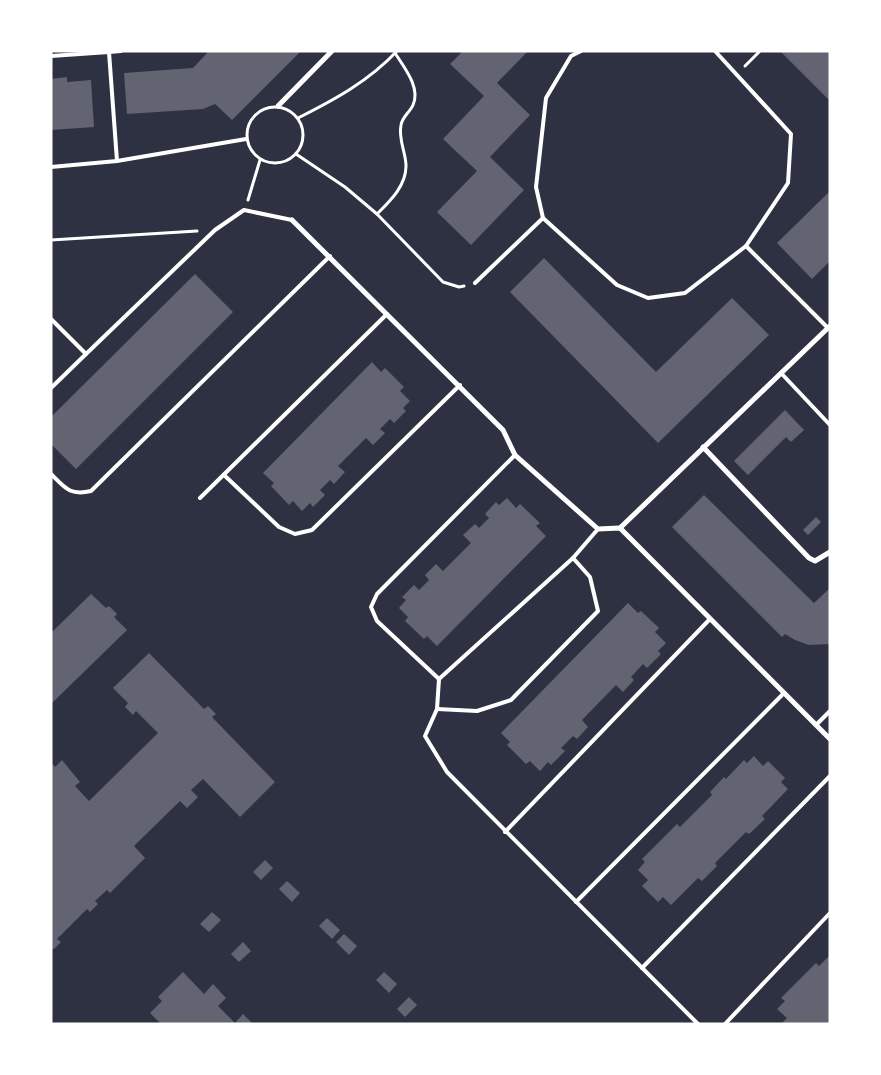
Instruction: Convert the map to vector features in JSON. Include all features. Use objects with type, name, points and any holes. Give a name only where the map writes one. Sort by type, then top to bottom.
[{"type":"street","points":[[278,106],[332,51]]},
{"type":"street","points":[[292,220],[504,430],[515,455],[598,529],[620,528],[829,327]]},
{"type":"street","points":[[703,447],[809,558],[815,561],[823,559],[830,552]]},
{"type":"street","points":[[620,528],[830,740]]},
{"type":"lane","points":[[51,56],[121,51]]},
{"type":"lane","points":[[565,51],[571,56]]},
{"type":"lane","points":[[581,51],[571,56],[546,98],[536,188],[543,218],[617,285],[648,298],[685,293],[746,246],[788,183],[791,134],[715,51]]},
{"type":"lane","points":[[109,52],[117,161]]},
{"type":"lane","points":[[51,167],[117,161],[246,139]]},
{"type":"lane","points":[[51,388],[215,230],[244,210],[292,220]]},
{"type":"lane","points":[[474,284],[543,218]]},
{"type":"lane","points":[[746,246],[829,327]]},
{"type":"lane","points":[[51,474],[67,489],[78,494],[91,491],[330,256]]},
{"type":"lane","points":[[200,498],[388,313]]},
{"type":"lane","points":[[51,319],[86,354]]},
{"type":"lane","points":[[781,372],[830,425]]},
{"type":"lane","points":[[224,475],[279,527],[295,534],[312,530],[460,385]]},
{"type":"lane","points":[[439,679],[378,621],[371,607],[377,594],[515,455]]},
{"type":"lane","points":[[598,529],[573,558],[439,679],[437,709],[426,736],[447,772],[698,1024]]},
{"type":"lane","points":[[437,709],[477,711],[510,700],[598,611],[590,578],[573,558]]},
{"type":"lane","points":[[505,832],[710,620]]},
{"type":"lane","points":[[576,902],[784,694]]},
{"type":"lane","points":[[816,725],[830,711]]},
{"type":"lane","points":[[642,968],[830,776]]},
{"type":"lane","points":[[725,1024],[830,913]]},
{"type":"path","points":[[737,74],[760,51]]},
{"type":"path","points":[[298,118],[336,99],[382,67],[396,52],[415,91],[414,105],[401,123],[400,141],[406,166],[403,181],[394,198],[377,214]]},
{"type":"path","points":[[278,106],[289,110],[298,118],[303,130],[302,142],[296,154],[286,161],[273,163],[260,160],[251,151],[246,139],[249,122],[261,109],[278,106]]},
{"type":"path","points":[[296,154],[346,187],[377,214],[443,282],[459,287],[474,284]]},
{"type":"path","points":[[244,210],[260,160]]},
{"type":"path","points":[[51,240],[215,230]]},
{"type":"building","points":[[209,51],[301,51],[232,120],[215,104],[203,109],[127,114],[124,73],[193,68]]},
{"type":"building","points":[[463,51],[528,51],[497,83],[530,115],[490,157],[524,190],[471,245],[437,212],[477,171],[443,139],[484,96],[450,64]]},
{"type":"building","points":[[780,51],[830,51],[830,101]]},
{"type":"building","points":[[67,77],[67,82],[91,80],[94,127],[51,130],[51,79]]},
{"type":"building","points":[[830,191],[830,261],[812,279],[777,243]]},
{"type":"building","points":[[544,258],[656,372],[732,298],[769,335],[658,443],[510,292]]},
{"type":"building","points":[[195,274],[233,312],[76,469],[51,444],[51,417]]},
{"type":"building","points":[[372,362],[381,372],[385,368],[404,387],[400,391],[410,401],[403,408],[406,411],[394,423],[390,419],[380,429],[385,433],[373,445],[366,438],[338,466],[345,472],[334,484],[330,480],[320,490],[325,495],[313,507],[310,503],[302,511],[293,501],[289,505],[271,486],[274,483],[263,473]]},
{"type":"building","points":[[785,410],[804,430],[791,442],[786,437],[748,475],[734,461]]},
{"type":"building","points":[[704,495],[814,603],[830,588],[830,644],[809,645],[785,634],[782,637],[672,527]]},
{"type":"building","points":[[507,498],[516,508],[520,504],[540,523],[536,526],[546,536],[437,646],[427,636],[424,639],[405,621],[408,617],[399,608],[406,600],[402,597],[414,585],[419,590],[429,580],[425,575],[436,564],[443,571],[471,543],[463,535],[475,524],[479,528],[489,518],[485,514],[496,502],[499,505]]},
{"type":"building","points":[[816,517],[821,522],[808,535],[803,530]]},
{"type":"building","points":[[91,594],[106,608],[109,606],[117,614],[114,617],[127,630],[51,704],[51,633]]},
{"type":"building","points":[[628,603],[638,613],[641,611],[659,628],[655,632],[666,643],[658,651],[661,654],[647,668],[643,664],[631,677],[634,680],[623,692],[616,685],[582,720],[588,727],[577,739],[573,736],[561,748],[565,751],[551,765],[548,762],[540,771],[530,761],[526,764],[507,745],[510,742],[501,733]]},
{"type":"building","points":[[149,653],[204,709],[208,706],[216,714],[212,717],[275,782],[240,817],[203,779],[191,790],[198,797],[187,808],[180,801],[134,846],[145,858],[110,893],[107,890],[95,901],[98,904],[90,912],[87,909],[57,939],[61,942],[54,949],[51,949],[51,762],[55,767],[62,760],[80,782],[75,786],[89,801],[158,733],[136,711],[133,715],[125,707],[128,703],[113,688]]},
{"type":"building","points":[[754,756],[763,766],[768,761],[785,778],[781,782],[788,789],[762,816],[765,819],[749,834],[746,832],[715,863],[717,866],[702,881],[698,878],[671,905],[663,897],[658,902],[642,886],[648,880],[638,870],[645,862],[642,859],[677,824],[680,827],[712,795],[710,792],[724,777],[726,779],[744,760],[747,763]]},
{"type":"building","points":[[265,860],[273,868],[261,880],[253,872]]},
{"type":"building","points":[[287,881],[300,893],[292,902],[279,889]]},
{"type":"building","points":[[212,912],[221,920],[209,932],[200,924]]},
{"type":"building","points":[[327,918],[340,930],[332,939],[319,926]]},
{"type":"building","points":[[344,934],[357,946],[349,955],[336,942]]},
{"type":"building","points":[[243,942],[251,951],[239,962],[231,954]]},
{"type":"building","points":[[830,955],[830,1024],[781,1024],[787,1018],[777,1009],[785,1001],[781,998],[816,963],[819,966]]},
{"type":"building","points":[[183,972],[204,994],[213,984],[226,998],[218,1006],[235,1023],[243,1014],[253,1024],[161,1024],[150,1013],[162,1001],[158,997]]},
{"type":"building","points":[[384,972],[397,984],[389,993],[376,980]]},
{"type":"building","points":[[409,997],[417,1005],[405,1017],[397,1009]]}]
